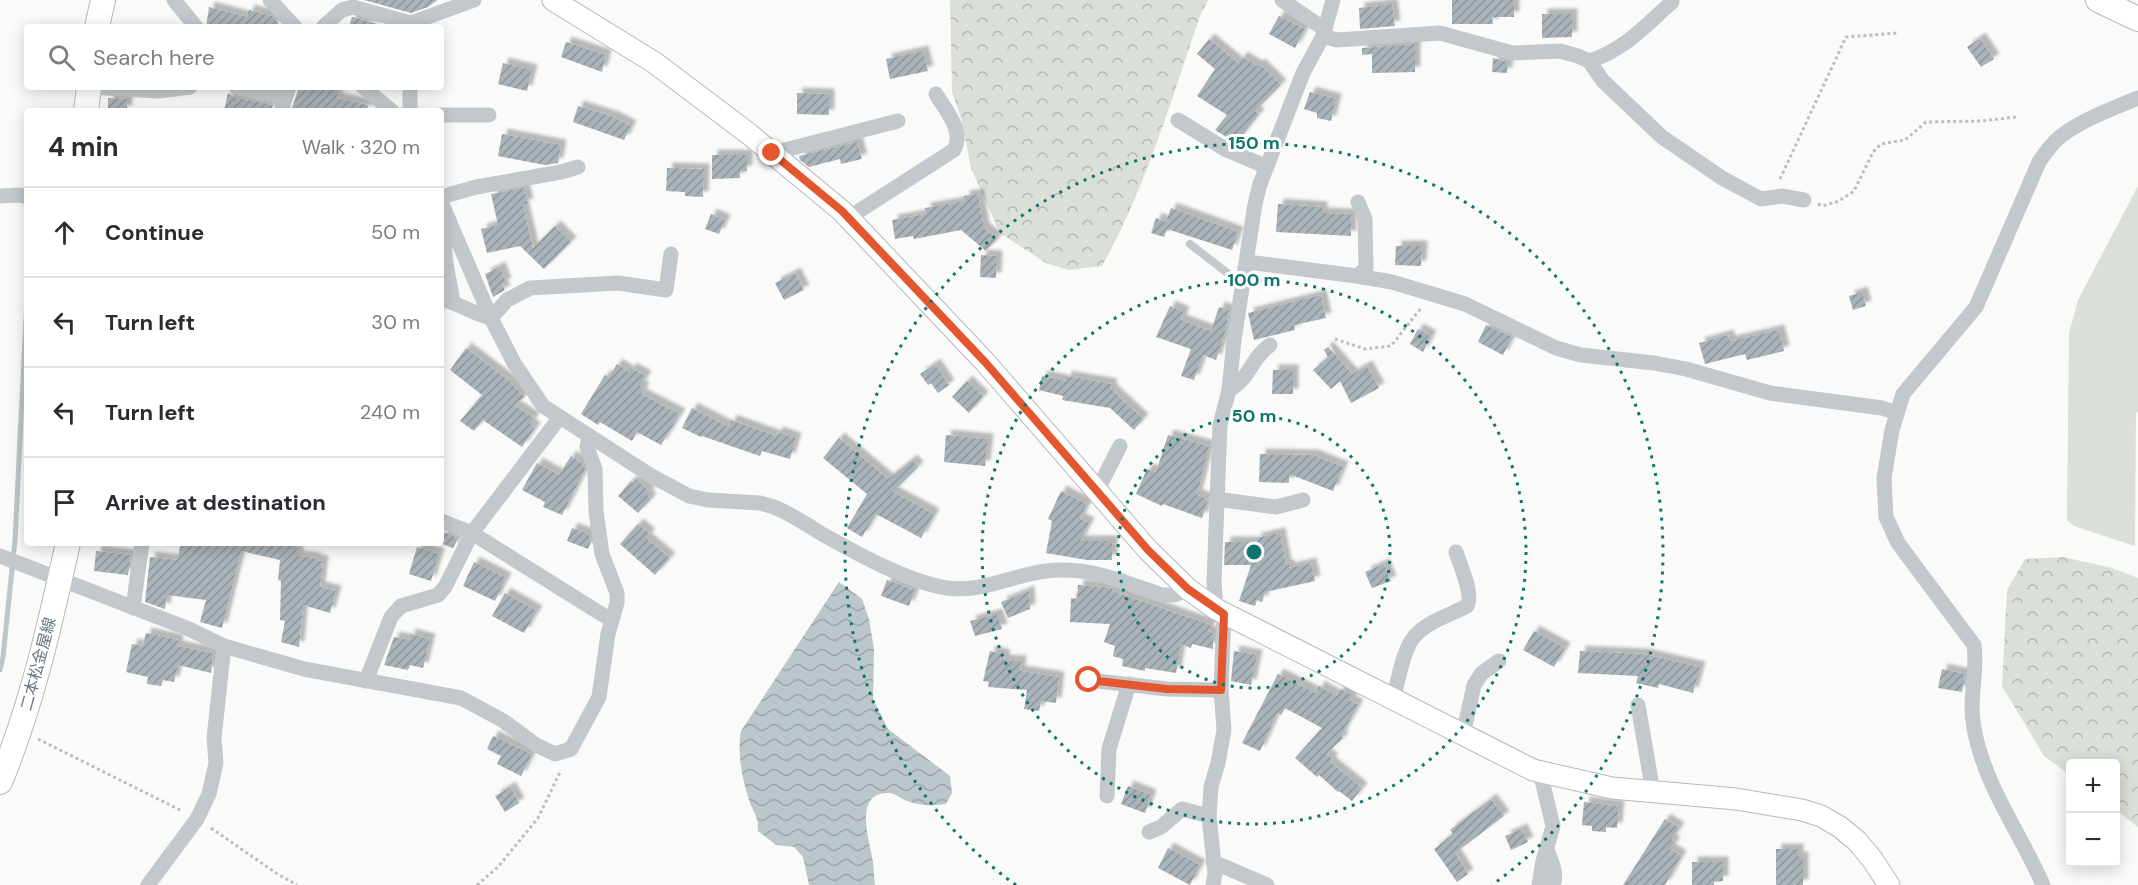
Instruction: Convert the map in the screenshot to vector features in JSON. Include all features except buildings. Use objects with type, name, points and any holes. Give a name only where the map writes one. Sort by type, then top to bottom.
[{"type":"main road","points":[[98,24],[103,0]]},
{"type":"main road","points":[[2098,0],[2138,20]]},
{"type":"main road","points":[[86,108],[89,90]]},
{"type":"main road","name":"二本松金屋線","points":[[0,782],[21,730],[67,546]]},
{"type":"street","points":[[174,0],[194,24]]},
{"type":"street","points":[[270,0],[292,24]]},
{"type":"street","points":[[414,24],[474,0]]},
{"type":"street","points":[[552,0],[655,63],[772,153],[848,218],[985,362],[1148,550],[1188,589],[1220,611],[1540,772],[1612,788],[1736,799],[1802,810],[1821,816],[1840,827],[1857,841],[1872,858],[1889,885]]},
{"type":"street","points":[[1282,0],[1337,40],[1440,33],[1512,54],[1560,51],[1578,56],[1589,61],[1603,81],[1662,137],[1722,178],[1761,199],[1782,196],[1804,200]]},
{"type":"street","points":[[1213,885],[1214,862],[1209,816],[1211,788],[1224,730],[1220,611],[1214,581],[1220,425],[1229,390],[1234,340],[1255,204],[1303,73],[1324,32],[1333,0]]},
{"type":"street","points":[[1589,61],[1601,58],[1629,41],[1672,2]]},
{"type":"street","points":[[326,24],[342,10],[353,7],[408,24]]},
{"type":"street","points":[[142,90],[167,90]]},
{"type":"street","points":[[248,90],[285,99]]},
{"type":"street","points":[[367,90],[388,108]]},
{"type":"street","points":[[410,90],[410,108]]},
{"type":"street","points":[[848,218],[954,150],[958,138],[955,125],[936,94]]},
{"type":"street","points":[[2043,885],[1994,790],[1974,731],[1971,704],[1976,661],[1974,645],[1898,543],[1886,517],[1884,478],[1892,430],[1903,394],[1976,307],[2039,162],[2061,136],[2087,121],[2138,98]]},
{"type":"street","points":[[444,115],[489,115]]},
{"type":"street","points":[[1178,120],[1225,149],[1267,167]]},
{"type":"street","points":[[772,153],[898,121]]},
{"type":"street","points":[[444,196],[476,187],[578,167]]},
{"type":"street","points":[[0,196],[24,196]]},
{"type":"street","points":[[1357,276],[1366,268],[1365,219],[1358,202]]},
{"type":"street","points":[[444,209],[491,318],[514,363],[543,405],[589,437],[688,496],[708,500],[760,503],[774,507],[863,555],[911,577],[943,587],[969,588],[1045,571],[1065,569],[1086,570],[1161,594],[1174,595],[1188,589]]},
{"type":"street","points":[[449,220],[444,233],[447,301],[491,318]]},
{"type":"street","points":[[491,318],[507,300],[530,288],[618,283],[666,290],[671,254]]},
{"type":"street","points":[[1246,262],[1392,282],[1465,304],[1556,348],[1581,355],[1654,363],[1686,369],[1770,393],[1882,408],[1897,413]]},
{"type":"street","points":[[1229,390],[1241,383],[1259,353],[1270,345]]},
{"type":"street","points":[[366,681],[392,617],[401,606],[438,594],[445,587],[472,533],[560,417]]},
{"type":"street","points":[[0,556],[189,629],[224,646],[304,669],[461,698],[502,720],[536,745],[555,754],[571,749],[599,697],[611,620],[617,603],[617,593],[602,554],[596,511],[595,469],[587,447],[589,437]]},
{"type":"street","points":[[1097,491],[1120,446]]},
{"type":"street","points":[[1216,499],[1276,507],[1303,500]]},
{"type":"street","points":[[444,522],[472,533],[611,620]]},
{"type":"street","points":[[133,608],[142,546]]},
{"type":"street","points":[[1393,699],[1407,649],[1413,638],[1422,630],[1467,606],[1470,602],[1456,552]]},
{"type":"street","points":[[148,885],[197,819],[208,794],[216,763],[214,738],[224,646]]},
{"type":"street","points":[[1463,735],[1474,685],[1482,673],[1500,661]]},
{"type":"street","points":[[1089,680],[1167,689],[1221,690]]},
{"type":"street","points":[[1107,796],[1109,749],[1129,684]]},
{"type":"street","points":[[1638,705],[1653,792]]},
{"type":"street","points":[[1539,885],[1553,826],[1540,772]]},
{"type":"street","points":[[1149,832],[1161,827],[1182,809],[1209,816]]},
{"type":"street","points":[[1547,850],[1554,868],[1556,880],[1554,885]]},
{"type":"street","points":[[1214,862],[1268,885]]},
{"type":"lane","points":[[1190,244],[1243,285]]},
{"type":"path","points":[[1772,197],[1846,38],[1898,33]]},
{"type":"path","points":[[1804,200],[1823,206],[1839,201],[1854,191],[1873,152],[1881,144],[1905,140],[1926,122],[1981,121],[2017,117]]},
{"type":"path","points":[[1335,339],[1365,349],[1391,346],[1433,294]]},
{"type":"path","points":[[21,730],[197,819],[297,885]]},
{"type":"path","points":[[477,885],[498,867],[538,818],[571,749]]},
{"type":"green space","points":[[950,0],[1208,0],[1200,16],[1145,175],[1102,266],[1069,270],[1046,263],[1000,233],[971,168],[961,118],[952,92]]},
{"type":"green space","points":[[2138,186],[2138,412],[2136,413],[2135,546],[2074,526],[2067,520],[2069,333],[2078,300]]},
{"type":"green space","points":[[2063,557],[2112,568],[2138,578],[2138,827],[2120,813],[2120,759],[2066,759],[2066,772],[2044,756],[2002,686],[2007,590],[2025,559]]},
{"type":"water","points":[[839,582],[862,599],[869,619],[874,649],[873,699],[888,729],[950,776],[952,793],[946,804],[915,803],[889,793],[878,795],[870,801],[866,820],[875,885],[809,885],[803,857],[794,847],[776,845],[758,831],[741,766],[741,731]]},
{"type":"waterway","points":[[0,670],[15,540],[24,358]]},
{"type":"route","points":[[772,153],[842,211],[985,362],[1148,550],[1188,589],[1224,614],[1221,690],[1167,689],[1089,680]]}]
